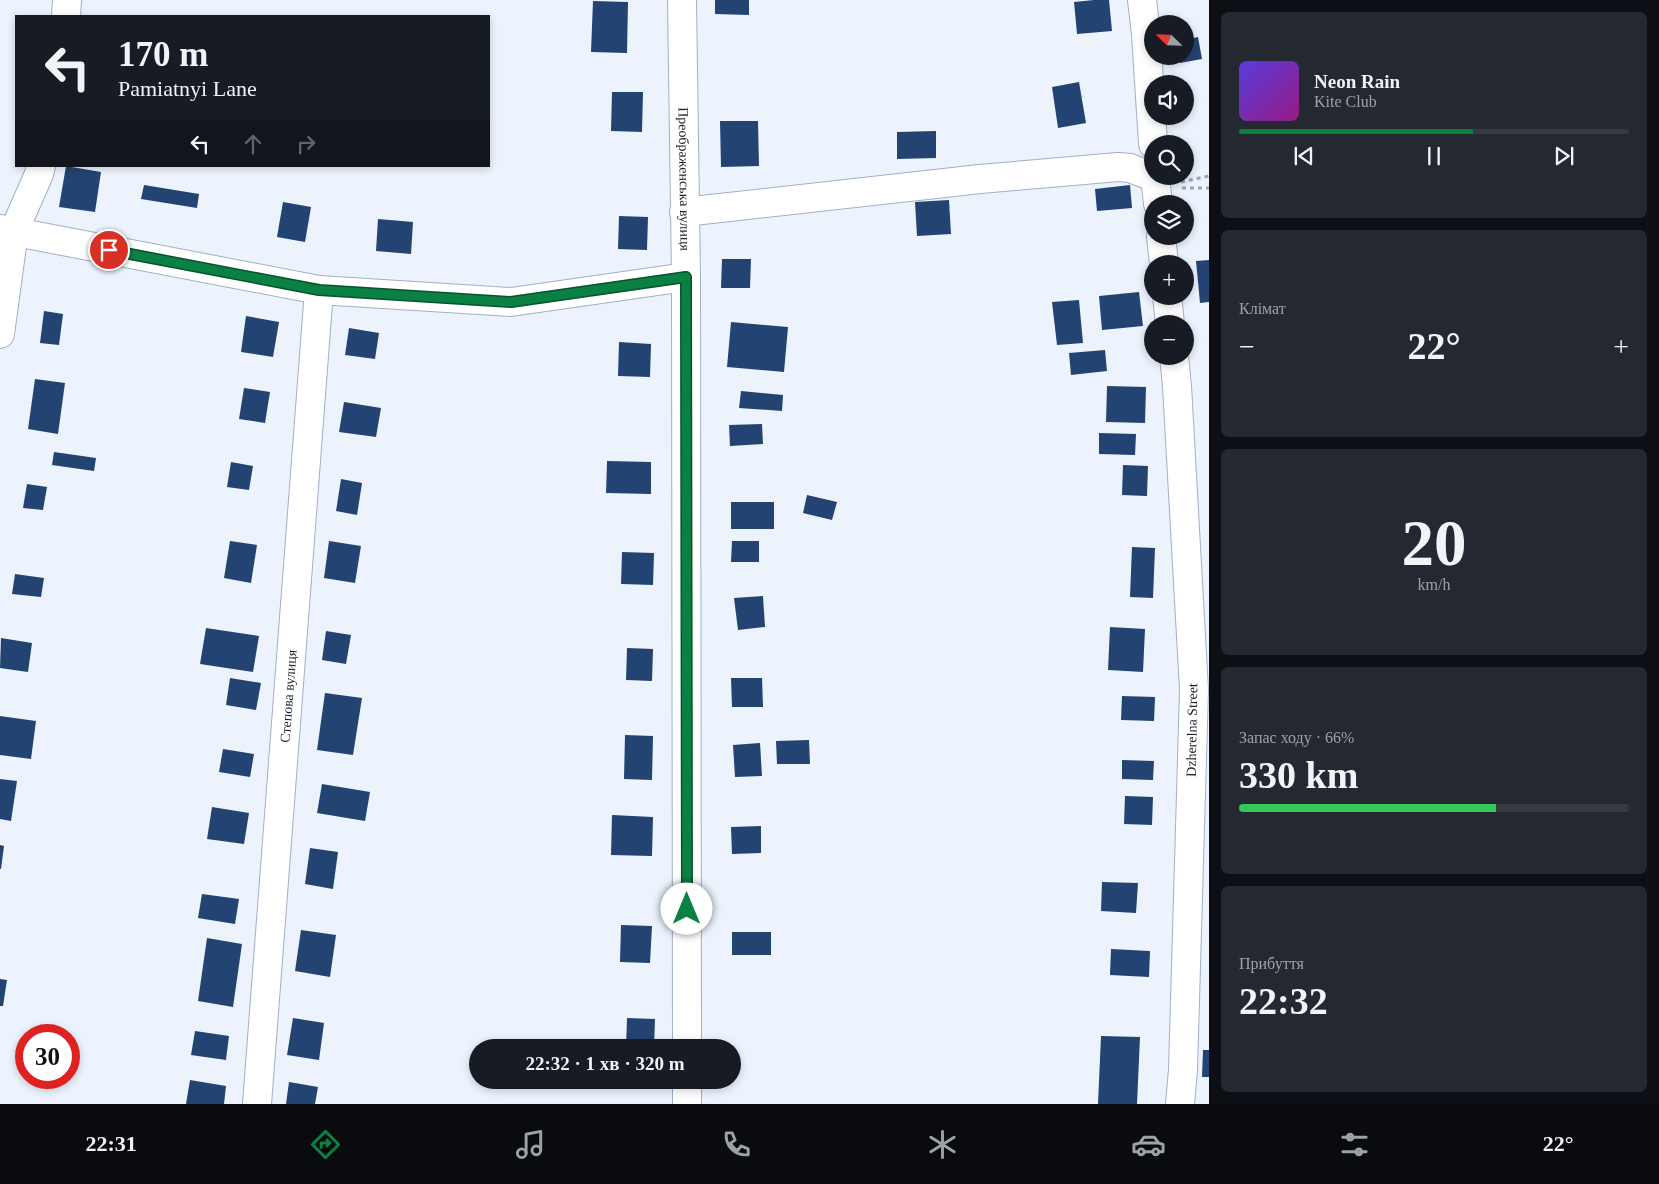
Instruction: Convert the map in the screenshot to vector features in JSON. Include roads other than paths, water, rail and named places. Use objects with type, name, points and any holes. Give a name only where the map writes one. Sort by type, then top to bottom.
[{"type":"street","points":[[66,15],[68,0]]},
{"type":"street","name":"Преображенська вулиця","points":[[682,0],[686,277],[687,1039]]},
{"type":"street","points":[[1142,0],[1152,135]]},
{"type":"street","points":[[0,334],[7,230],[39,174],[41,167]]},
{"type":"street","points":[[684,212],[980,179],[1118,167],[1130,168],[1156,186]]},
{"type":"street","points":[[7,230],[319,290],[511,302],[686,277]]},
{"type":"street","name":"Степова вулиця","points":[[257,1104],[319,290]]},
{"type":"street","name":"Dzherelna Street","points":[[1175,365],[1194,690],[1183,1070],[1180,1104]]},
{"type":"street","points":[[687,1089],[687,1104]]}]
